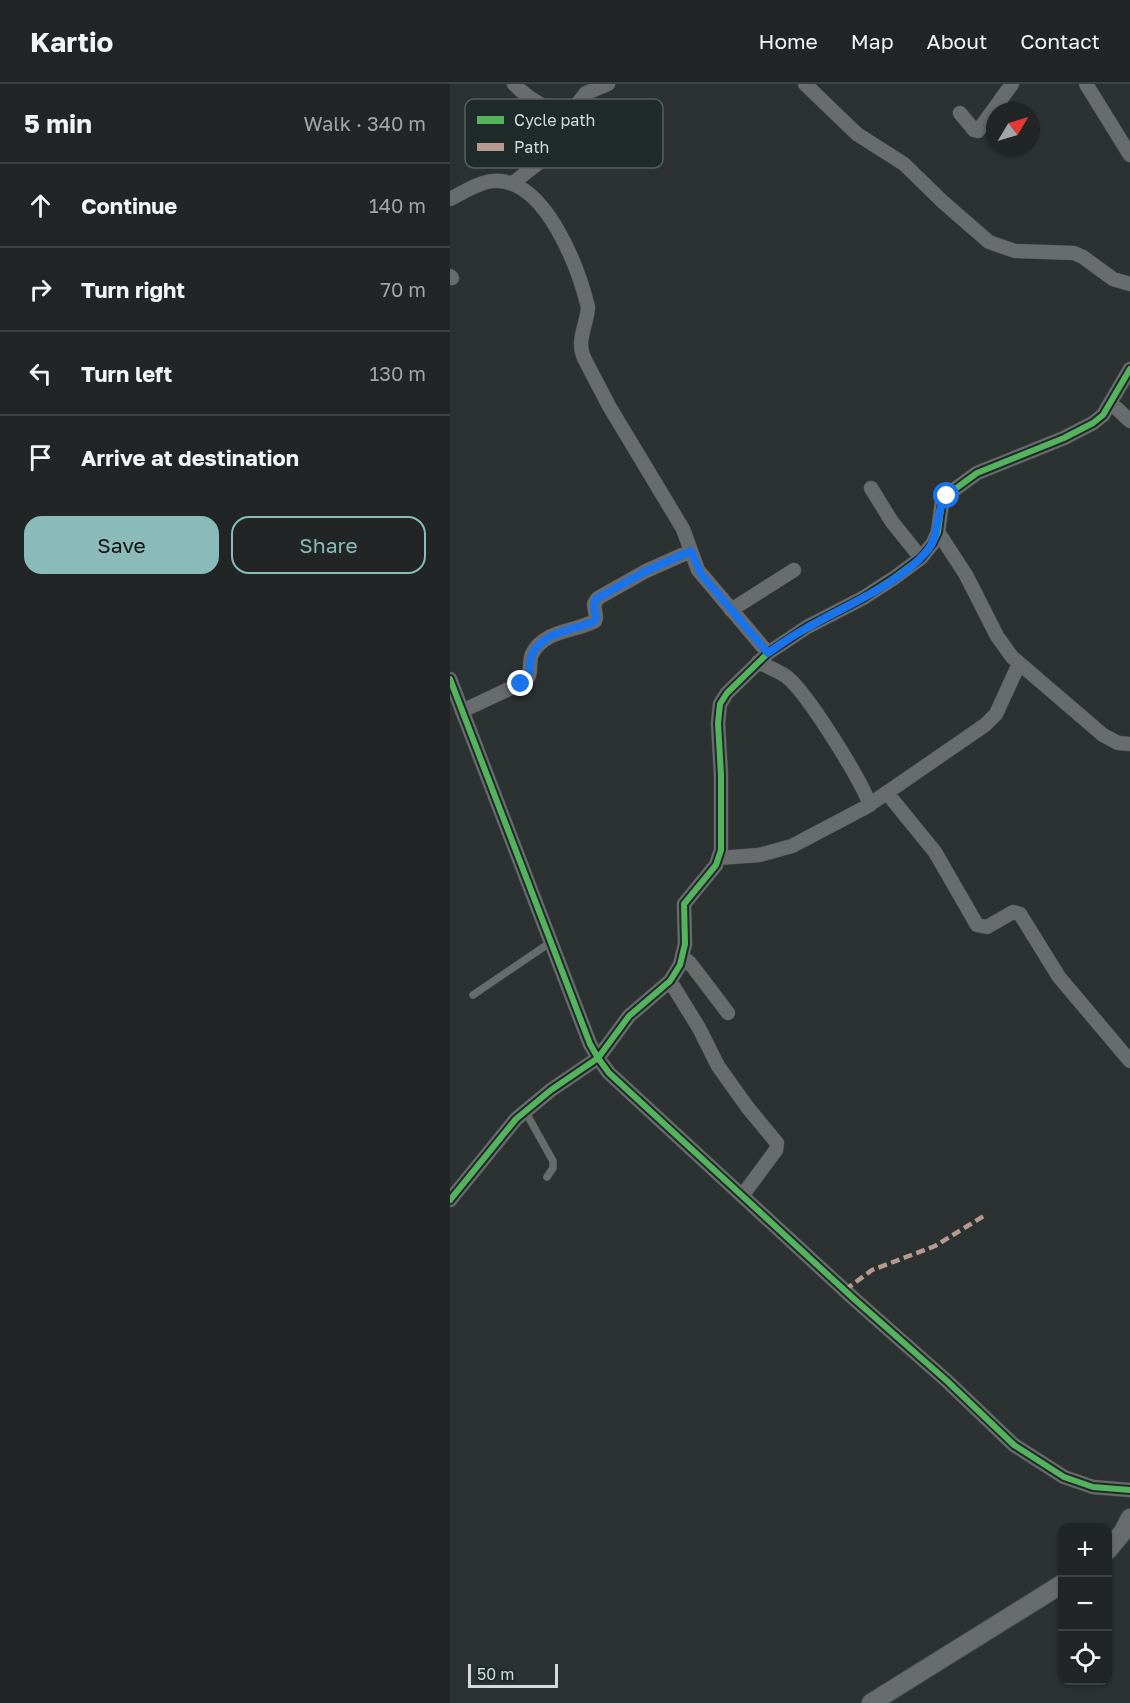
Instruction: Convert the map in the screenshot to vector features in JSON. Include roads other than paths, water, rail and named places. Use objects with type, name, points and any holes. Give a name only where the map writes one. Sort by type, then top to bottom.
[{"type":"street","points":[[514,84],[532,99]]},
{"type":"street","points":[[582,99],[586,93],[608,84]]},
{"type":"street","points":[[805,84],[857,134],[904,164],[989,242],[1015,251],[1074,253],[1113,279],[1130,284]]},
{"type":"street","points":[[960,112],[974,130],[978,131],[1012,84]]},
{"type":"street","points":[[1086,84],[1130,155]]},
{"type":"street","points":[[512,184],[530,168]]},
{"type":"street","points":[[450,199],[494,180],[512,184],[525,192],[541,207],[560,231],[588,306],[588,316],[580,339],[581,351],[609,406],[683,529],[701,574],[731,610],[763,657],[799,691],[841,753],[870,805]]},
{"type":"street","points":[[450,1200],[525,1111],[598,1058],[629,1016],[670,981],[683,957],[684,904],[719,858],[721,850],[718,723],[720,704],[732,687],[763,657],[807,627],[886,583],[921,558],[933,543],[938,532],[942,502],[967,479],[1093,423],[1103,415],[1130,369]]},
{"type":"street","points":[[1111,403],[1130,421]]},
{"type":"street","points":[[871,488],[892,522],[921,558]]},
{"type":"street","points":[[938,532],[966,575],[997,636],[1019,664],[1103,735],[1128,748]]},
{"type":"street","points":[[462,711],[526,681],[530,674],[531,656],[539,644],[552,636],[595,621],[596,599],[646,571],[691,551]]},
{"type":"street","points":[[731,610],[794,570]]},
{"type":"street","points":[[719,858],[777,851],[798,843],[870,805],[992,719],[1019,664]]},
{"type":"street","points":[[450,679],[590,1044],[598,1058],[629,1092],[1019,1449],[1056,1472],[1078,1482],[1093,1487],[1130,1490]]},
{"type":"street","points":[[886,794],[935,852],[977,925],[987,927],[1013,912],[1020,914],[1051,966],[1130,1061]]},
{"type":"street","points":[[683,957],[728,1013]]},
{"type":"street","points":[[670,981],[699,1028],[718,1066],[777,1143],[776,1150],[742,1196]]},
{"type":"street","points":[[1112,1544],[1123,1532],[1130,1518]]},
{"type":"street","points":[[871,1703],[1058,1586]]},
{"type":"lane","points":[[472,995],[551,942]]},
{"type":"lane","points":[[525,1111],[554,1161],[548,1177]]}]
